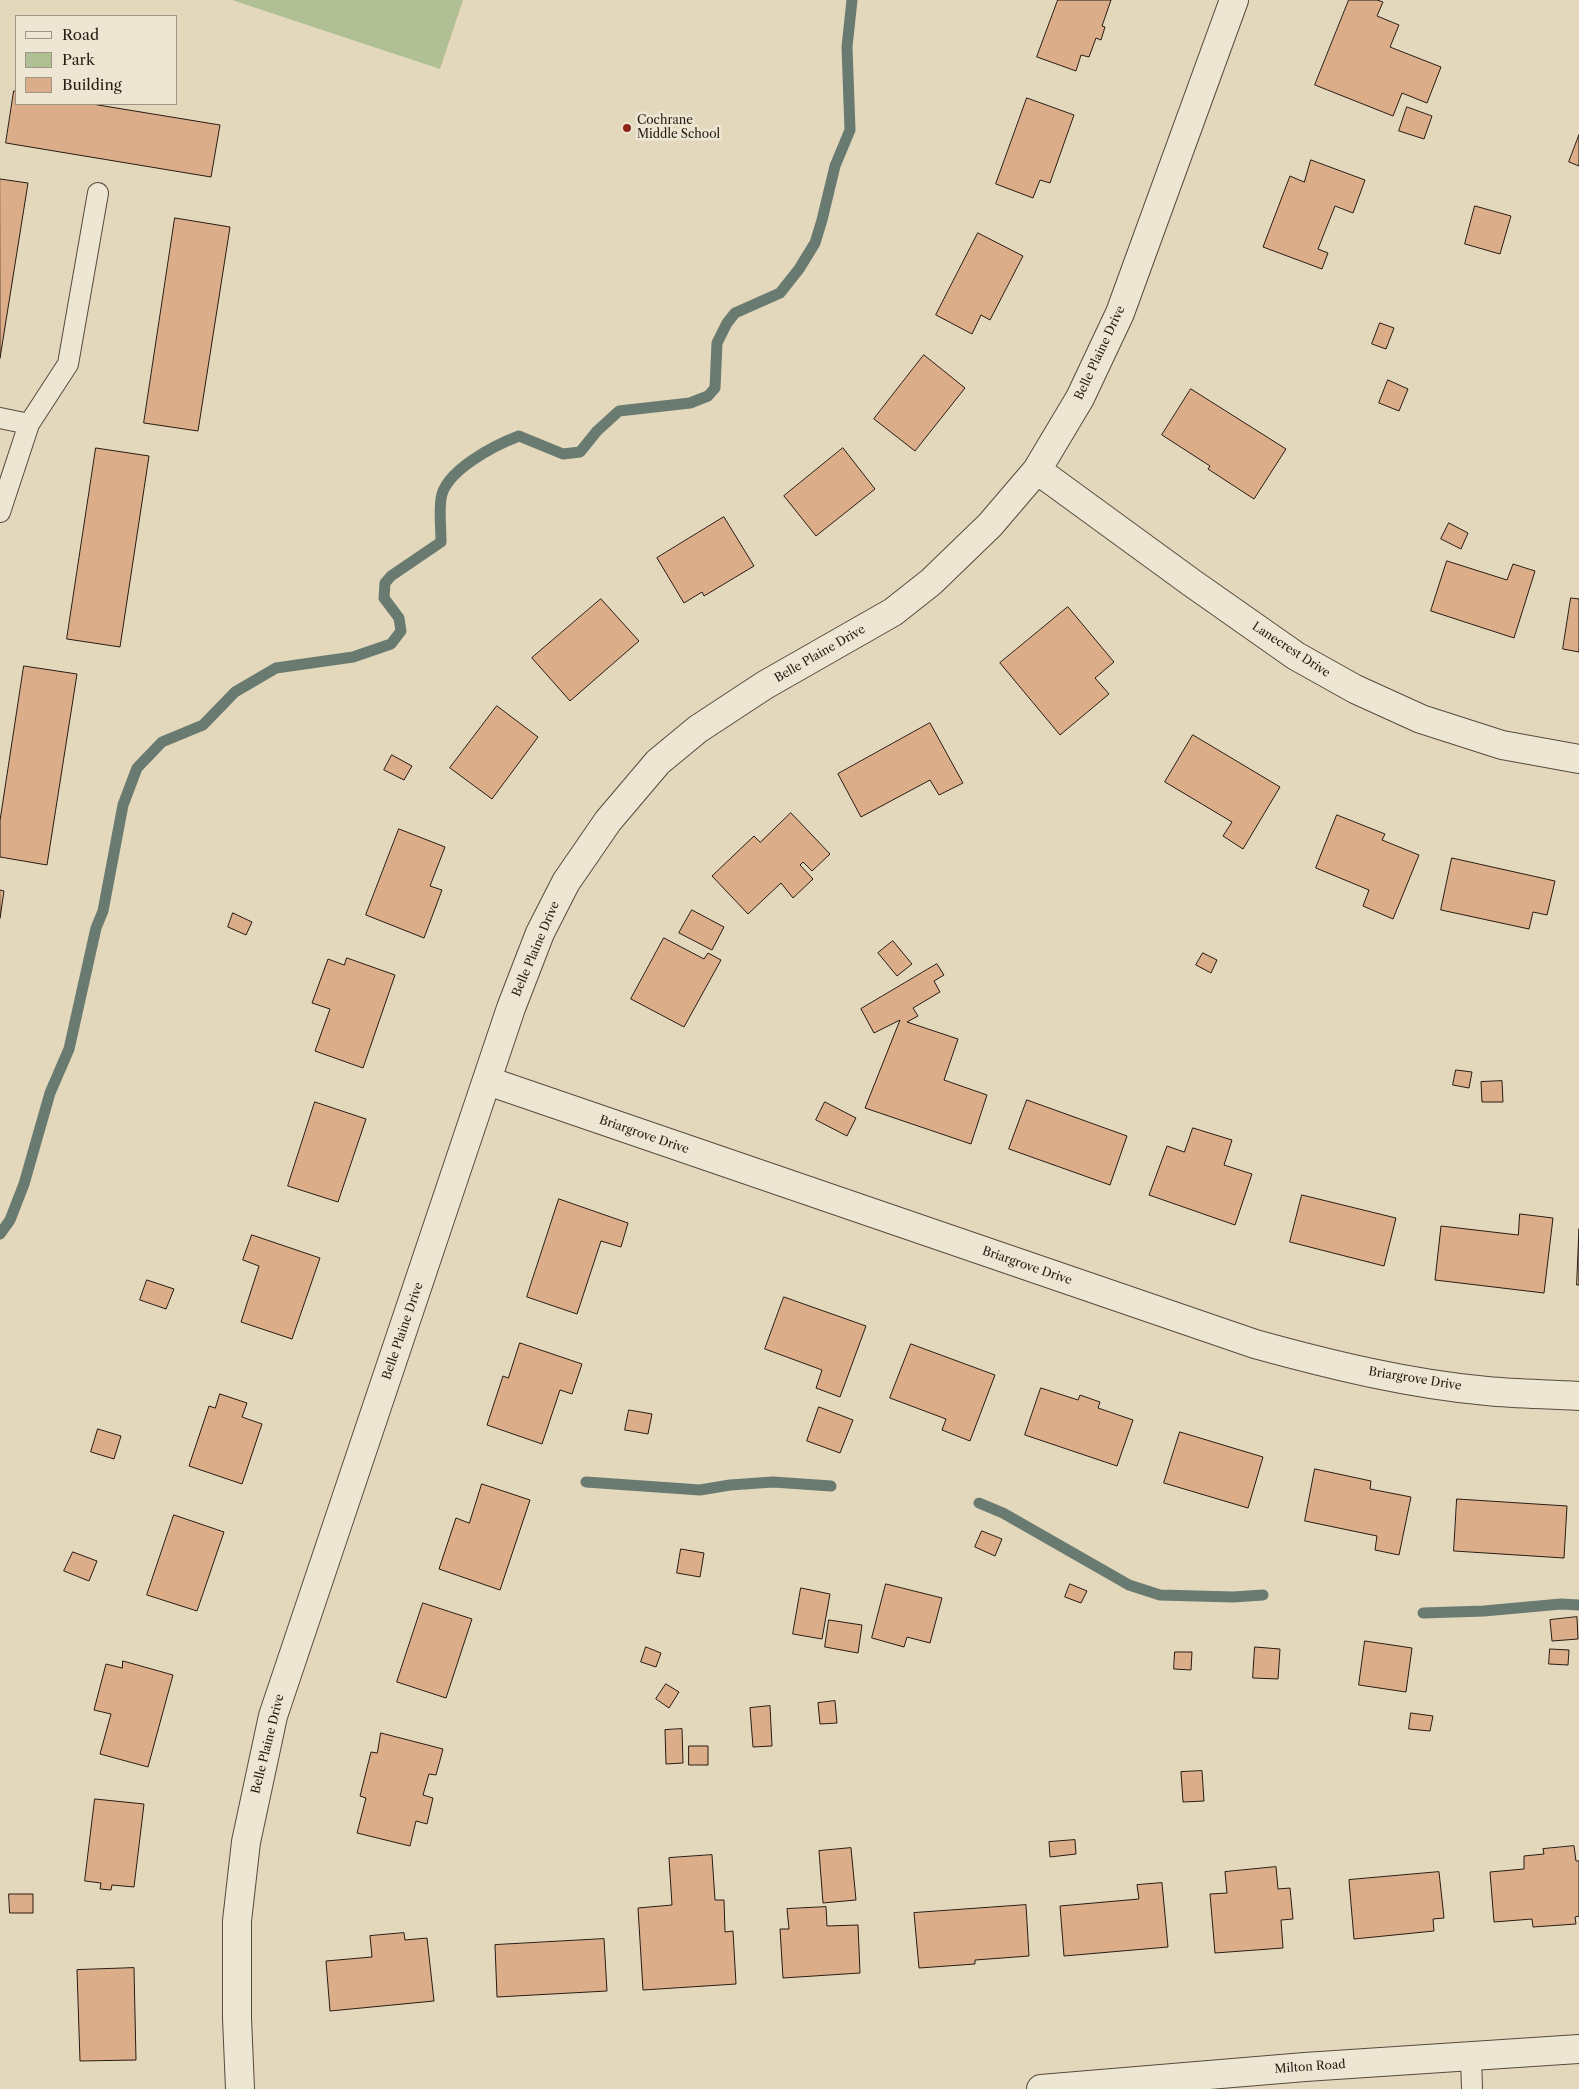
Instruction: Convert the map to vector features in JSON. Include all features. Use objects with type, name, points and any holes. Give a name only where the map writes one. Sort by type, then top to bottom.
[{"type":"street","name":"Belle Plaine Drive","points":[[240,2089],[237,2018],[237,1921],[246,1842],[272,1716],[488,1082],[511,1008],[540,933],[566,882],[608,821],[658,762],[698,729],[765,685],[894,612],[930,582],[990,525],[1037,470],[1080,398],[1120,313],[1234,0]]},
{"type":"street","name":"Lanecrest Drive","points":[[1037,470],[1288,650],[1354,689],[1421,719],[1502,745],[1579,759]]},
{"type":"street","name":"Briargrove Drive","points":[[488,1082],[1256,1344],[1316,1361],[1386,1375],[1486,1391],[1579,1396]]},
{"type":"street","name":"Milton Road","points":[[1041,2089],[1305,2067],[1579,2049]]},
{"type":"lane","points":[[0,512],[29,424],[68,364],[98,194]]},
{"type":"lane","points":[[0,418],[29,424]]},
{"type":"lane","points":[[1471,2057],[1472,2089]]},
{"type":"green space","points":[[232,0],[463,0],[440,69]]},
{"type":"building","points":[[1058,0],[1111,0],[1102,26],[1105,27],[1101,40],[1096,38],[1089,57],[1081,55],[1076,71],[1037,57]]},
{"type":"building","points":[[1349,0],[1377,0],[1383,2],[1377,16],[1399,25],[1390,47],[1441,67],[1427,103],[1402,93],[1393,116],[1315,85]]},
{"type":"building","points":[[14,91],[15,105],[98,105],[220,125],[211,177],[6,143]]},
{"type":"building","points":[[1027,98],[1074,115],[1050,183],[1040,180],[1033,198],[996,184]]},
{"type":"building","points":[[1407,107],[1432,116],[1424,139],[1399,131]]},
{"type":"building","points":[[1579,135],[1579,166],[1569,162]]},
{"type":"building","points":[[1311,160],[1365,180],[1353,213],[1335,206],[1318,249],[1328,253],[1322,269],[1263,247],[1290,176],[1304,182]]},
{"type":"building","points":[[0,179],[28,183],[0,358]]},
{"type":"building","points":[[1475,206],[1511,216],[1500,254],[1465,244]]},
{"type":"building","points":[[175,218],[230,227],[198,431],[144,423]]},
{"type":"building","points":[[978,233],[1023,256],[990,320],[981,315],[972,334],[936,315]]},
{"type":"building","points":[[1380,323],[1394,328],[1386,349],[1372,344]]},
{"type":"building","points":[[924,355],[965,388],[915,451],[874,419]]},
{"type":"building","points":[[1388,380],[1408,389],[1399,411],[1379,403]]},
{"type":"building","points":[[1191,389],[1286,449],[1254,499],[1208,469],[1210,466],[1162,435]]},
{"type":"building","points":[[96,448],[149,456],[120,647],[67,639]]},
{"type":"building","points":[[843,448],[875,489],[816,536],[784,496]]},
{"type":"building","points":[[724,517],[754,566],[704,596],[702,592],[684,603],[657,558]]},
{"type":"building","points":[[1449,523],[1468,533],[1461,549],[1441,539]]},
{"type":"building","points":[[1447,561],[1507,580],[1513,564],[1535,571],[1514,638],[1431,611]]},
{"type":"building","points":[[1571,598],[1579,599],[1579,652],[1563,649]]},
{"type":"building","points":[[601,599],[639,641],[570,701],[532,658]]},
{"type":"building","points":[[1068,607],[1114,662],[1095,678],[1109,694],[1060,735],[1000,663]]},
{"type":"building","points":[[24,666],[77,674],[47,865],[0,857],[0,821]]},
{"type":"building","points":[[497,706],[538,737],[492,799],[450,768]]},
{"type":"building","points":[[930,723],[963,783],[939,795],[930,780],[861,817],[838,774]]},
{"type":"building","points":[[1193,735],[1280,787],[1243,849],[1223,836],[1232,822],[1165,782]]},
{"type":"building","points":[[392,755],[412,766],[404,780],[384,770]]},
{"type":"building","points":[[791,813],[830,854],[812,871],[803,862],[800,865],[813,879],[793,898],[781,883],[748,914],[712,876],[754,836],[760,842]]},
{"type":"building","points":[[1337,815],[1385,834],[1382,840],[1419,855],[1393,919],[1363,906],[1369,890],[1316,868]]},
{"type":"building","points":[[399,829],[445,847],[430,886],[442,890],[424,938],[366,915]]},
{"type":"building","points":[[1452,858],[1555,881],[1547,915],[1533,912],[1529,929],[1441,910]]},
{"type":"building","points":[[0,890],[4,891],[0,918]]},
{"type":"building","points":[[692,910],[724,927],[712,950],[679,933]]},
{"type":"building","points":[[233,913],[252,922],[246,935],[228,927]]},
{"type":"building","points":[[664,938],[704,959],[708,953],[721,960],[684,1027],[631,999]]},
{"type":"building","points":[[893,941],[912,964],[897,976],[878,953]]},
{"type":"building","points":[[1203,953],[1217,960],[1211,973],[1196,965]]},
{"type":"building","points":[[347,958],[395,975],[363,1068],[315,1051],[330,1009],[312,1003],[328,959],[344,965]]},
{"type":"building","points":[[937,964],[944,975],[934,981],[940,992],[913,1008],[918,1016],[907,1022],[958,1039],[944,1080],[987,1095],[971,1144],[865,1108],[900,1020],[874,1033],[861,1009]]},
{"type":"building","points":[[1456,1070],[1472,1072],[1469,1088],[1453,1085]]},
{"type":"building","points":[[1502,1081],[1503,1102],[1482,1102],[1481,1082]]},
{"type":"building","points":[[1027,1100],[1127,1136],[1110,1185],[1009,1149]]},
{"type":"building","points":[[315,1102],[366,1119],[338,1202],[288,1186]]},
{"type":"building","points":[[825,1102],[856,1118],[847,1136],[816,1120]]},
{"type":"building","points":[[1193,1128],[1232,1140],[1224,1165],[1252,1174],[1235,1225],[1149,1195],[1167,1146],[1184,1152]]},
{"type":"building","points":[[1302,1195],[1396,1218],[1384,1266],[1290,1242]]},
{"type":"building","points":[[559,1199],[628,1223],[621,1247],[601,1241],[577,1314],[527,1297]]},
{"type":"building","points":[[1520,1214],[1553,1218],[1544,1293],[1435,1280],[1441,1226],[1518,1235]]},
{"type":"building","points":[[1579,1229],[1579,1285],[1577,1285]]},
{"type":"building","points":[[252,1235],[320,1258],[292,1339],[241,1322],[259,1266],[243,1260]]},
{"type":"building","points":[[147,1280],[174,1289],[166,1309],[140,1300]]},
{"type":"building","points":[[784,1297],[866,1326],[840,1397],[816,1388],[822,1370],[765,1349]]},
{"type":"building","points":[[520,1343],[582,1364],[572,1394],[560,1390],[542,1444],[487,1425],[503,1376],[508,1378]]},
{"type":"building","points":[[911,1344],[995,1375],[970,1441],[942,1430],[946,1419],[890,1398]]},
{"type":"building","points":[[1041,1388],[1078,1400],[1080,1395],[1100,1402],[1098,1408],[1133,1420],[1117,1466],[1025,1435]]},
{"type":"building","points":[[220,1394],[247,1403],[242,1417],[262,1424],[242,1484],[189,1466],[209,1406],[215,1408]]},
{"type":"building","points":[[819,1407],[853,1420],[840,1453],[807,1441]]},
{"type":"building","points":[[629,1410],[652,1414],[648,1434],[625,1430]]},
{"type":"building","points":[[98,1429],[121,1436],[114,1459],[91,1452]]},
{"type":"building","points":[[1180,1432],[1263,1457],[1248,1508],[1164,1483]]},
{"type":"building","points":[[1315,1469],[1371,1481],[1370,1489],[1411,1497],[1399,1555],[1375,1550],[1377,1536],[1305,1521]]},
{"type":"building","points":[[482,1484],[530,1500],[500,1590],[439,1569],[456,1518],[469,1523]]},
{"type":"building","points":[[1457,1499],[1567,1506],[1564,1558],[1454,1551]]},
{"type":"building","points":[[174,1515],[224,1532],[197,1611],[147,1595]]},
{"type":"building","points":[[982,1531],[1002,1539],[995,1556],[975,1547]]},
{"type":"building","points":[[681,1549],[704,1553],[700,1577],[677,1573]]},
{"type":"building","points":[[73,1552],[97,1561],[89,1581],[64,1571]]},
{"type":"building","points":[[886,1584],[942,1598],[930,1643],[907,1637],[904,1647],[872,1638]]},
{"type":"building","points":[[1070,1584],[1087,1591],[1081,1603],[1065,1597]]},
{"type":"building","points":[[801,1588],[830,1594],[822,1639],[793,1634]]},
{"type":"building","points":[[423,1603],[472,1619],[446,1698],[397,1682]]},
{"type":"building","points":[[1577,1617],[1578,1639],[1552,1641],[1550,1620]]},
{"type":"building","points":[[829,1620],[862,1625],[858,1653],[825,1647]]},
{"type":"building","points":[[1365,1641],[1412,1648],[1406,1692],[1359,1685]]},
{"type":"building","points":[[646,1647],[661,1653],[656,1667],[641,1662]]},
{"type":"building","points":[[1255,1647],[1280,1649],[1278,1679],[1253,1678]]},
{"type":"building","points":[[1550,1649],[1569,1650],[1568,1665],[1549,1664]]},
{"type":"building","points":[[1175,1652],[1192,1652],[1191,1670],[1174,1669]]},
{"type":"building","points":[[123,1661],[173,1675],[148,1767],[100,1754],[111,1714],[94,1710],[106,1664],[122,1668]]},
{"type":"building","points":[[666,1684],[679,1692],[669,1708],[656,1699]]},
{"type":"building","points":[[835,1701],[837,1723],[820,1724],[818,1703]]},
{"type":"building","points":[[770,1706],[772,1746],[753,1747],[750,1708]]},
{"type":"building","points":[[1411,1713],[1433,1716],[1430,1731],[1409,1729]]},
{"type":"building","points":[[682,1729],[683,1763],[666,1764],[665,1730]]},
{"type":"building","points":[[381,1733],[443,1749],[436,1775],[429,1774],[423,1795],[433,1798],[427,1824],[416,1821],[410,1846],[357,1833],[366,1798],[360,1796],[371,1752],[377,1753]]},
{"type":"building","points":[[689,1746],[708,1746],[708,1765],[689,1765]]},
{"type":"building","points":[[1202,1771],[1204,1801],[1183,1802],[1181,1772]]},
{"type":"building","points":[[95,1799],[144,1804],[134,1887],[112,1885],[111,1890],[100,1889],[101,1883],[85,1881]]},
{"type":"building","points":[[1075,1840],[1076,1854],[1050,1857],[1049,1842]]},
{"type":"building","points":[[1574,1846],[1576,1861],[1579,1861],[1579,1916],[1575,1917],[1576,1924],[1533,1927],[1532,1919],[1494,1922],[1490,1872],[1524,1869],[1524,1856],[1544,1854],[1543,1849]]},
{"type":"building","points":[[851,1848],[856,1900],[823,1903],[819,1851]]},
{"type":"building","points":[[712,1855],[715,1900],[724,1900],[725,1932],[733,1931],[736,1984],[643,1990],[638,1908],[672,1905],[669,1858]]},
{"type":"building","points":[[1276,1867],[1278,1889],[1290,1888],[1293,1919],[1281,1920],[1283,1948],[1215,1953],[1210,1894],[1227,1893],[1225,1872]]},
{"type":"building","points":[[1439,1872],[1444,1918],[1433,1919],[1434,1931],[1354,1939],[1349,1880]]},
{"type":"building","points":[[1162,1883],[1168,1947],[1064,1956],[1060,1906],[1139,1899],[1137,1885]]},
{"type":"building","points":[[9,1894],[33,1894],[33,1913],[10,1913]]},
{"type":"building","points":[[1026,1905],[1029,1956],[975,1960],[975,1964],[919,1968],[914,1913]]},
{"type":"building","points":[[826,1907],[827,1926],[858,1925],[860,1973],[783,1978],[780,1929],[789,1929],[787,1909]]},
{"type":"building","points":[[404,1933],[405,1940],[427,1938],[434,2001],[330,2011],[326,1961],[372,1957],[370,1936]]},
{"type":"building","points":[[604,1939],[607,1991],[497,1997],[495,1945]]},
{"type":"building","points":[[134,1968],[136,2060],[80,2061],[77,1970]]},
{"type":"waterway","points":[[0,1234],[10,1220],[24,1184],[50,1093],[69,1049],[96,928],[103,911],[123,805],[137,768],[162,742],[203,725],[235,692],[276,668],[353,657],[391,644],[401,631],[399,618],[384,598],[385,583],[391,576],[441,542],[440,504],[444,489],[451,479],[472,460],[519,436],[563,454],[580,452],[597,431],[619,411],[690,403],[708,396],[715,388],[717,343],[727,323],[735,313],[780,293],[799,269],[815,243],[835,166],[850,130],[847,47],[852,0]]},
{"type":"waterway","points":[[586,1482],[700,1490],[730,1485],[773,1482],[831,1486]]},
{"type":"waterway","points":[[979,1503],[1003,1513],[1129,1585],[1160,1595],[1233,1597],[1263,1595]]},
{"type":"waterway","points":[[1423,1613],[1484,1611],[1561,1604],[1579,1605]]},
{"type":"place","name":"Cochrane Middle School","points":[[627,128]]}]
